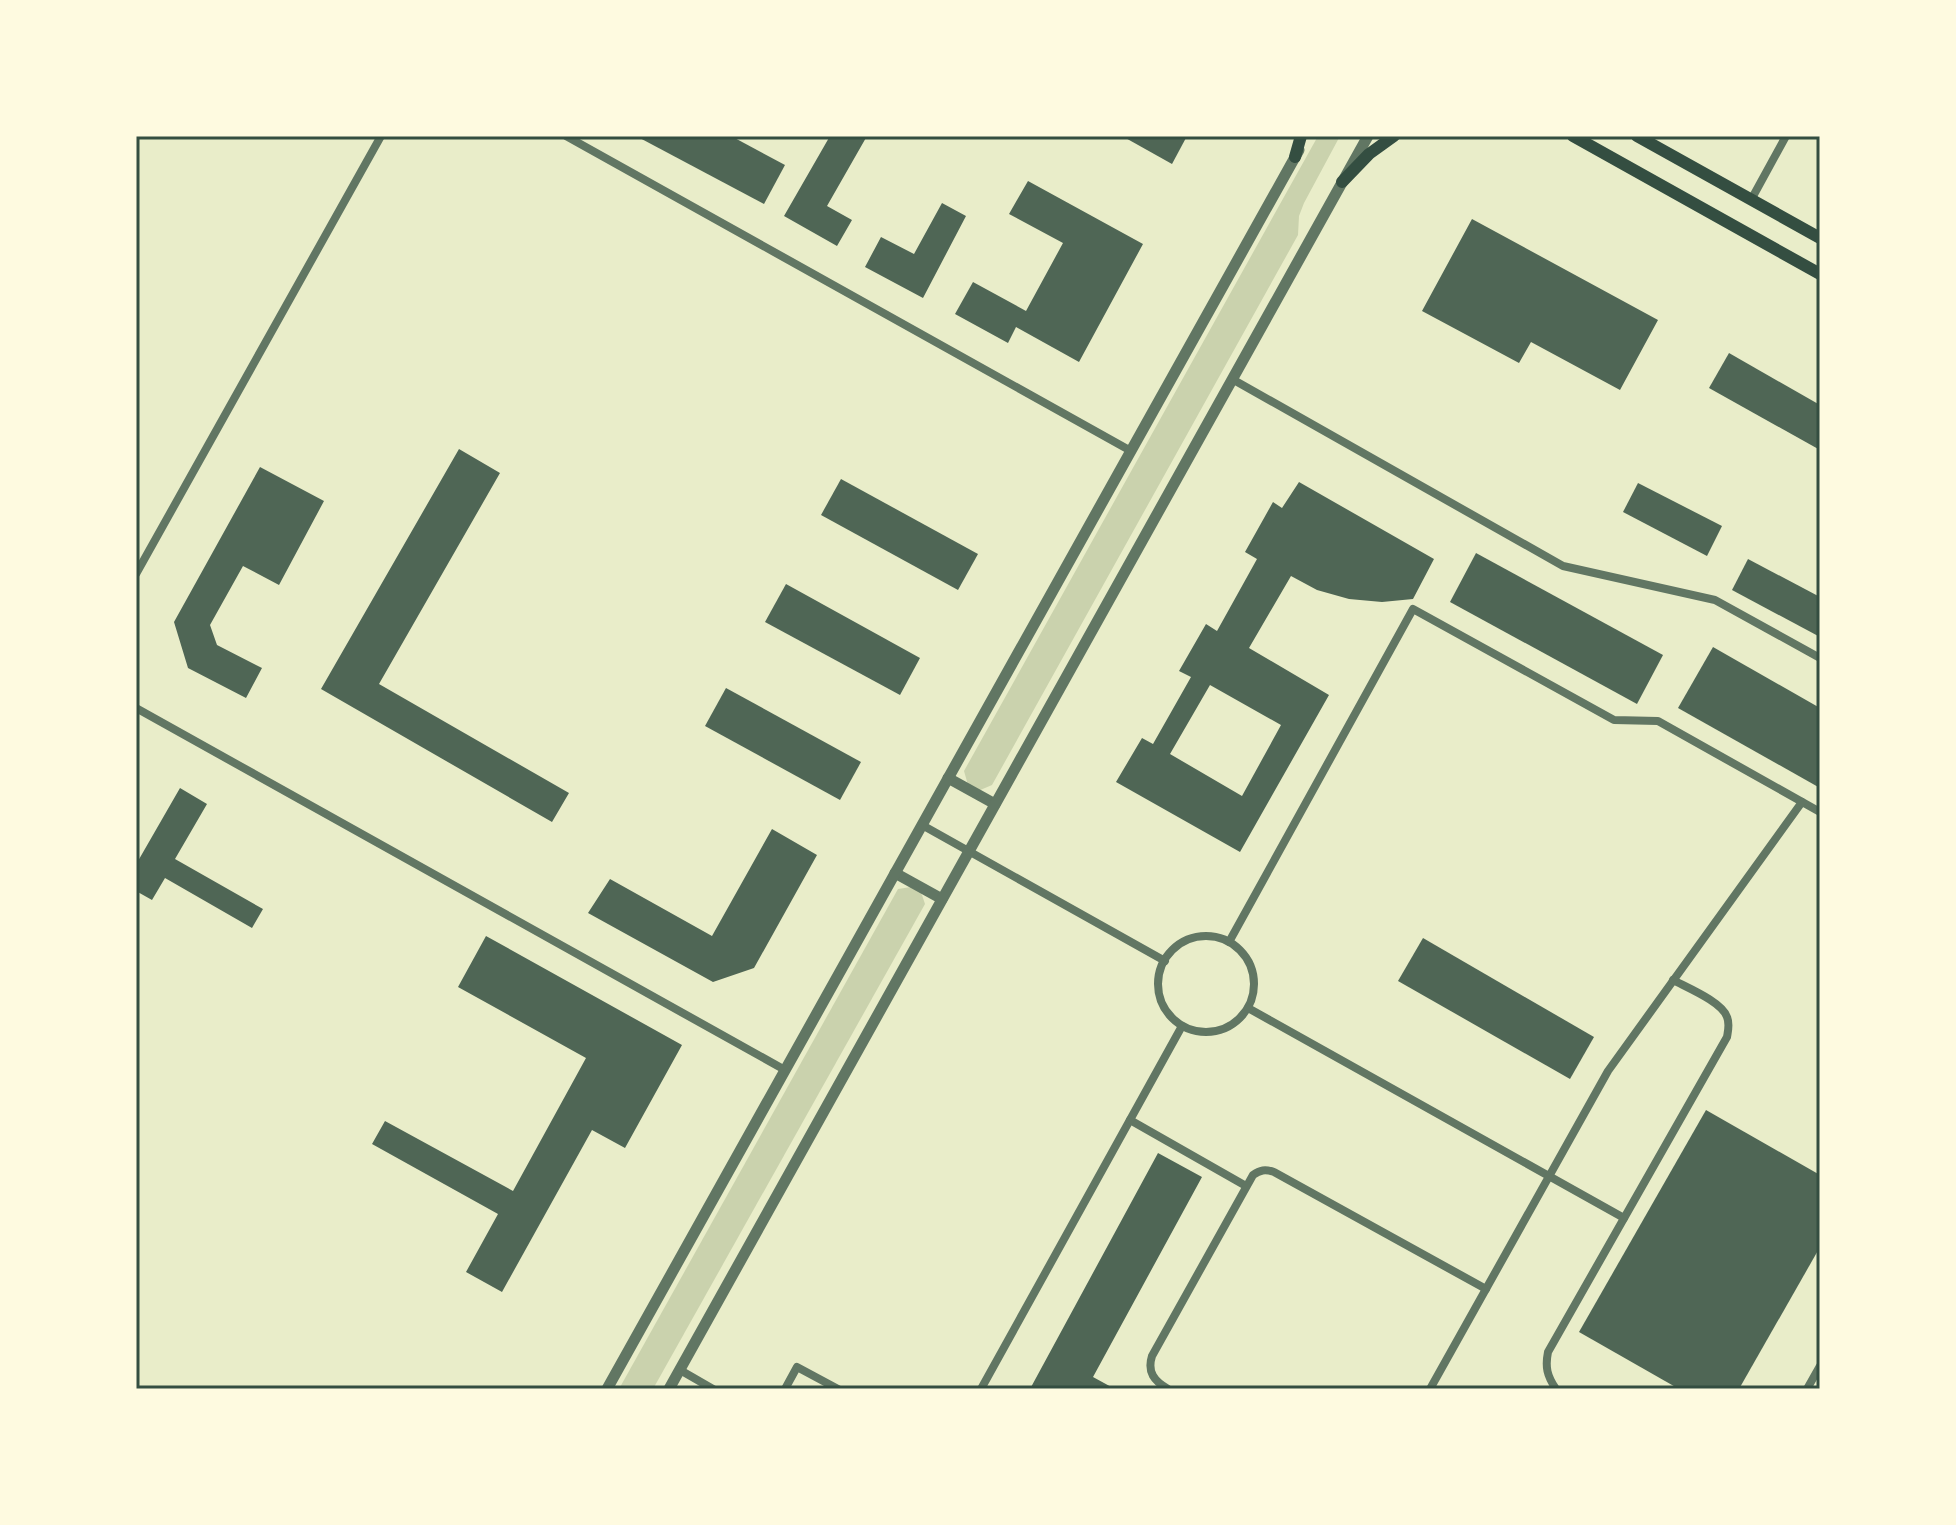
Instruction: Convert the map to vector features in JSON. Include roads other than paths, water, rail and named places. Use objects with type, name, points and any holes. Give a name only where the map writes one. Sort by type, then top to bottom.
[{"type":"main road","points":[[1295,157],[1304,136]]},
{"type":"main road","points":[[1342,182],[1369,154],[1394,136]]},
{"type":"main road","points":[[1573,136],[1820,274]]},
{"type":"main road","points":[[1637,136],[1820,238]]},
{"type":"street","points":[[136,574],[381,136]]},
{"type":"street","points":[[566,136],[1131,451]]},
{"type":"street","points":[[669,1389],[1368,136]]},
{"type":"street","points":[[1751,200],[1786,136]]},
{"type":"street","points":[[607,1389],[1295,157]]},
{"type":"street","points":[[1232,379],[1563,566],[1715,600],[1820,658]]},
{"type":"street","points":[[1229,942],[1413,609],[1614,720],[1658,721],[1820,812]]},
{"type":"street","points":[[136,708],[785,1070]]},
{"type":"street","points":[[948,778],[995,804]]},
{"type":"street","points":[[1430,1389],[1608,1071],[1802,802]]},
{"type":"street","points":[[922,825],[1165,961]]},
{"type":"street","points":[[895,873],[942,899]]},
{"type":"street","points":[[1197,937],[1213,937],[1229,942],[1241,951],[1250,964],[1253,993],[1248,1008],[1226,1028],[1212,1032],[1182,1026],[1169,1015],[1161,1001],[1158,985],[1160,969],[1168,954],[1181,943],[1197,937]]},
{"type":"street","points":[[1556,1389],[1549,1380],[1546,1366],[1548,1352],[1727,1037],[1727,1016],[1719,1006],[1673,980]]},
{"type":"street","points":[[1248,1008],[1624,1218]]},
{"type":"street","points":[[981,1389],[1182,1026]]},
{"type":"street","points":[[1130,1120],[1246,1186]]},
{"type":"street","points":[[1168,1389],[1152,1376],[1149,1366],[1152,1356],[1246,1186],[1259,1171],[1274,1172],[1486,1289]]},
{"type":"street","points":[[1807,1389],[1820,1366]]},
{"type":"street","points":[[785,1389],[797,1367],[838,1389]]},
{"type":"street","points":[[680,1370],[713,1389]]}]
